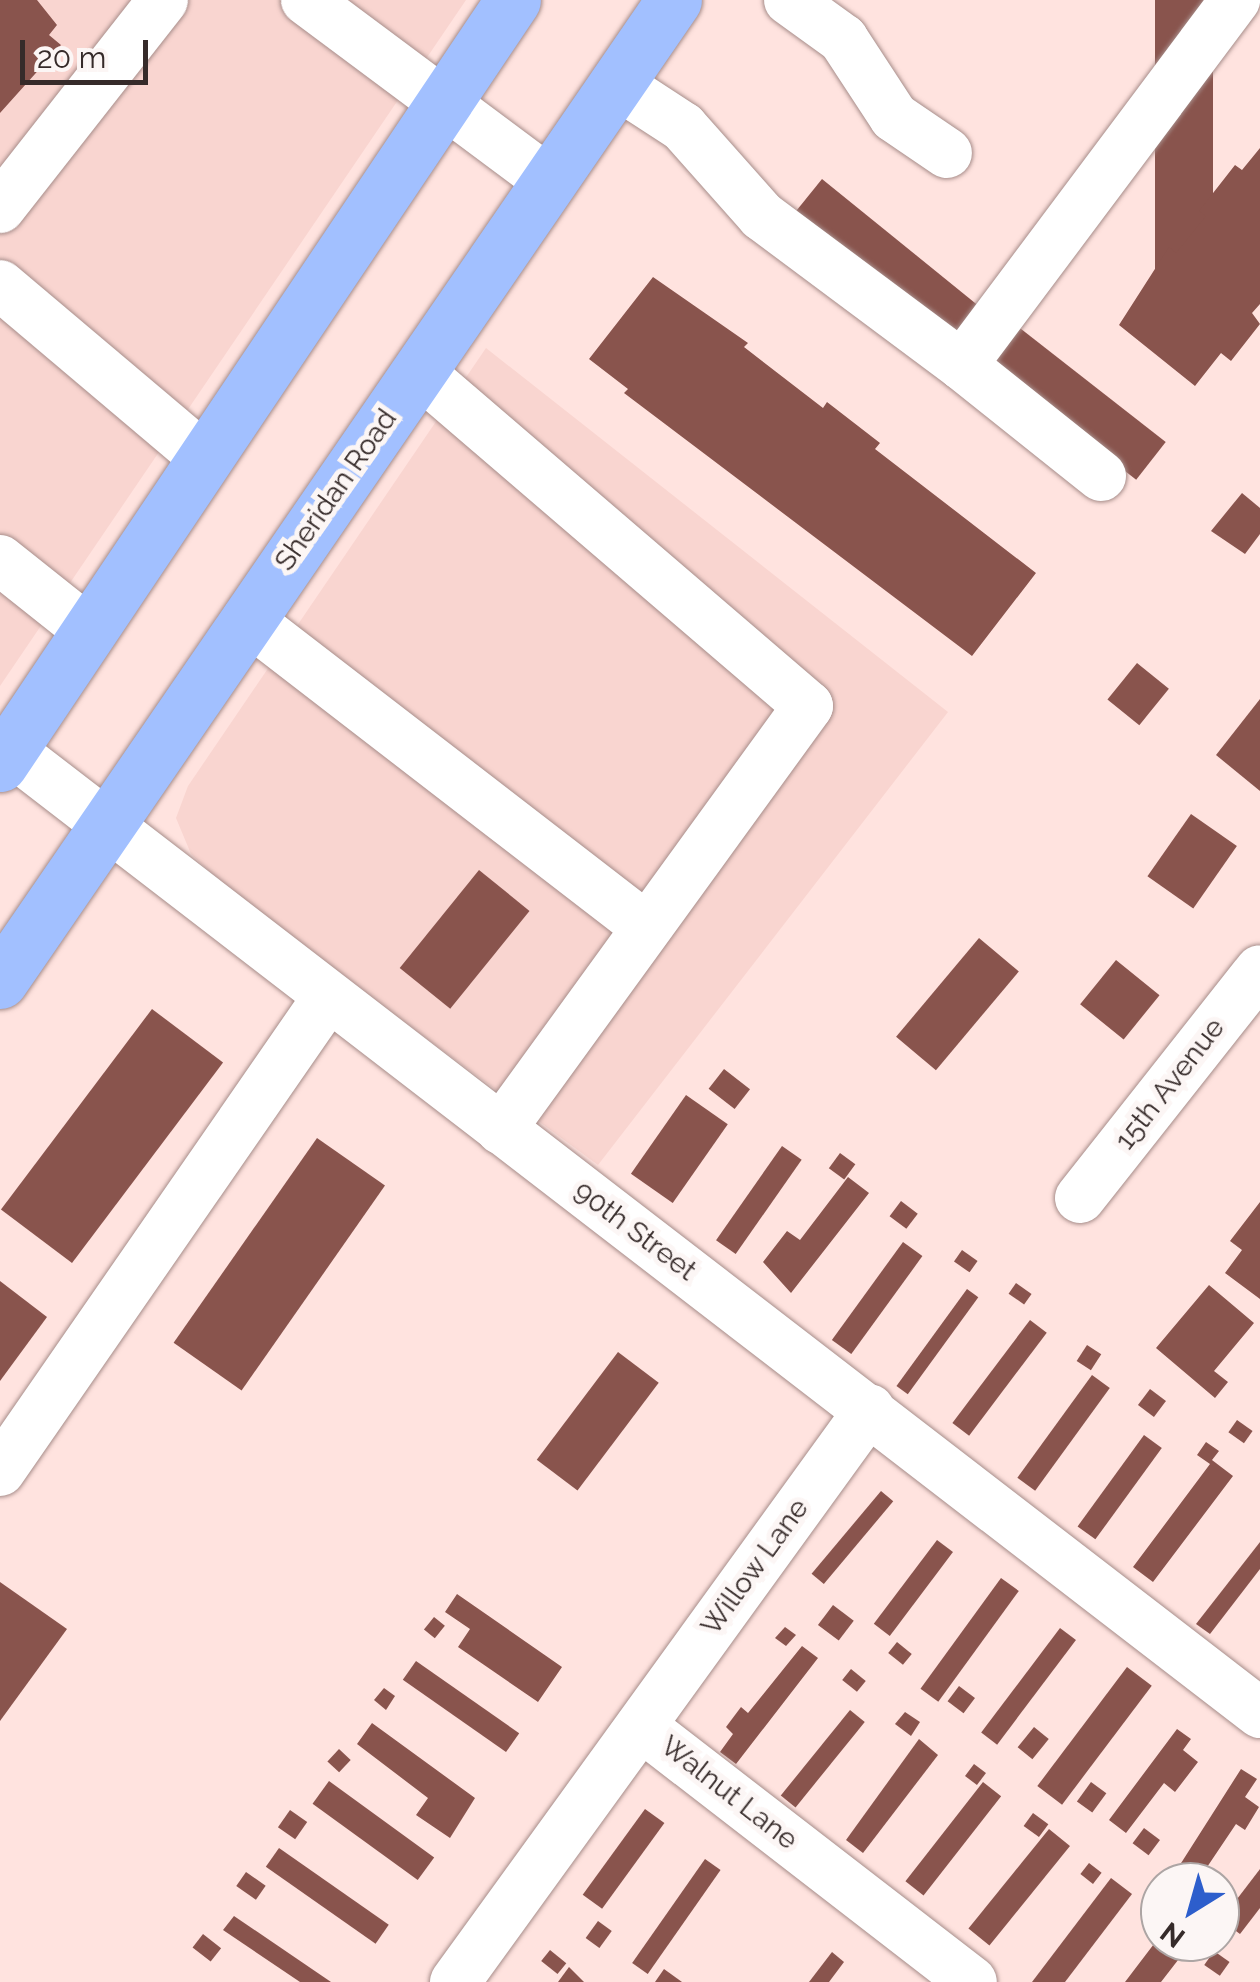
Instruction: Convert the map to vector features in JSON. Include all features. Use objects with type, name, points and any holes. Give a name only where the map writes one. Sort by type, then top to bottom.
[{"type":"main road","points":[[5,757],[513,0]]},
{"type":"main road","name":"Sheridan Road","points":[[0,981],[674,0]]},
{"type":"street","points":[[0,208],[163,0]]},
{"type":"street","points":[[306,0],[549,181]]},
{"type":"street","points":[[789,0],[844,40],[894,117],[947,153]]},
{"type":"street","points":[[962,365],[1235,0]]},
{"type":"street","points":[[617,84],[683,127],[762,216],[962,365],[1101,476]]},
{"type":"street","points":[[0,286],[205,458]]},
{"type":"street","points":[[418,371],[808,706],[644,926],[501,1129]]},
{"type":"street","points":[[0,560],[88,630]]},
{"type":"street","points":[[247,619],[644,926]]},
{"type":"street","name":"90th Street","points":[[5,757],[104,827],[870,1408],[1260,1713]]},
{"type":"street","name":"15th Avenue","points":[[1080,1198],[1260,970]]},
{"type":"street","points":[[0,1471],[328,998]]},
{"type":"street","name":"Willow Lane","points":[[641,1726],[870,1408]]},
{"type":"street","name":"Walnut Lane","points":[[455,1982],[641,1726],[972,1982]]},
{"type":"shaded area","points":[[0,0],[466,0],[0,686]]},
{"type":"shaded area","points":[[486,348],[948,712],[598,1165],[243,903],[191,854],[176,818],[188,786]]},
{"type":"building","points":[[0,0],[37,0],[57,25],[49,35],[61,45],[0,113]]},
{"type":"building","points":[[1155,0],[1213,0],[1213,285],[1155,285]]},
{"type":"building","points":[[1260,148],[1260,304],[1252,313],[1260,324],[1231,361],[1221,353],[1195,386],[1119,325],[1169,247],[1176,253],[1206,216],[1199,211],[1235,165],[1242,170]]},
{"type":"building","points":[[822,179],[984,310],[957,343],[795,212]]},
{"type":"building","points":[[653,277],[748,343],[744,347],[823,408],[827,402],[880,443],[875,449],[1036,573],[972,656],[624,393],[628,389],[589,359]]},
{"type":"building","points":[[1016,325],[1166,442],[1136,480],[986,363]]},
{"type":"building","points":[[1242,493],[1260,508],[1260,534],[1245,554],[1211,531]]},
{"type":"building","points":[[1137,663],[1169,689],[1139,725],[1107,700]]},
{"type":"building","points":[[1260,699],[1260,791],[1216,755]]},
{"type":"building","points":[[1191,814],[1237,846],[1193,908],[1147,876]]},
{"type":"building","points":[[479,870],[530,911],[450,1009],[400,968]]},
{"type":"building","points":[[979,938],[1019,971],[936,1070],[896,1037]]},
{"type":"building","points":[[1116,960],[1160,995],[1124,1040],[1080,1004]]},
{"type":"building","points":[[152,1009],[223,1063],[72,1263],[1,1209]]},
{"type":"building","points":[[724,1069],[750,1089],[735,1109],[709,1089]]},
{"type":"building","points":[[686,1095],[728,1124],[673,1203],[631,1174]]},
{"type":"building","points":[[317,1138],[385,1186],[242,1390],[174,1343]]},
{"type":"building","points":[[782,1146],[802,1160],[736,1254],[716,1240]]},
{"type":"building","points":[[840,1153],[855,1164],[844,1180],[829,1168]]},
{"type":"building","points":[[848,1177],[869,1193],[791,1293],[763,1262],[787,1231],[800,1240]]},
{"type":"building","points":[[901,1201],[918,1214],[906,1229],[890,1216]]},
{"type":"building","points":[[1260,1202],[1260,1299],[1225,1273],[1242,1250],[1230,1241]]},
{"type":"building","points":[[903,1242],[922,1256],[851,1354],[832,1340]]},
{"type":"building","points":[[962,1250],[978,1261],[970,1272],[954,1261]]},
{"type":"building","points":[[0,1281],[47,1317],[0,1381]]},
{"type":"building","points":[[1016,1283],[1032,1294],[1024,1305],[1009,1294]]},
{"type":"building","points":[[1209,1285],[1254,1323],[1214,1371],[1228,1382],[1215,1398],[1156,1348]]},
{"type":"building","points":[[967,1289],[978,1297],[908,1394],[896,1386]]},
{"type":"building","points":[[1030,1320],[1047,1333],[969,1436],[952,1423]]},
{"type":"building","points":[[1087,1345],[1101,1354],[1091,1370],[1077,1361]]},
{"type":"building","points":[[618,1352],[659,1383],[577,1491],[537,1460]]},
{"type":"building","points":[[1092,1375],[1110,1388],[1035,1491],[1017,1478]]},
{"type":"building","points":[[1150,1389],[1166,1401],[1154,1417],[1138,1405]]},
{"type":"building","points":[[1237,1420],[1253,1431],[1244,1443],[1228,1432]]},
{"type":"building","points":[[1144,1435],[1162,1448],[1095,1539],[1078,1526]]},
{"type":"building","points":[[1206,1442],[1219,1451],[1212,1460],[1233,1476],[1153,1582],[1133,1567],[1210,1464],[1197,1455]]},
{"type":"building","points":[[881,1491],[893,1501],[824,1584],[812,1574]]},
{"type":"building","points":[[937,1540],[953,1552],[890,1636],[874,1624]]},
{"type":"building","points":[[1260,1542],[1260,1569],[1210,1634],[1196,1624]]},
{"type":"building","points":[[1001,1578],[1019,1591],[938,1702],[920,1689]]},
{"type":"building","points":[[0,1582],[67,1629],[0,1721]]},
{"type":"building","points":[[457,1594],[562,1667],[538,1702],[458,1647],[470,1629],[445,1612]]},
{"type":"building","points":[[833,1605],[854,1621],[839,1641],[818,1625]]},
{"type":"building","points":[[434,1617],[445,1626],[435,1638],[424,1629]]},
{"type":"building","points":[[785,1627],[796,1635],[786,1646],[775,1638]]},
{"type":"building","points":[[1060,1628],[1076,1640],[997,1745],[981,1733]]},
{"type":"building","points":[[897,1642],[912,1654],[903,1665],[888,1653]]},
{"type":"building","points":[[802,1646],[818,1658],[736,1764],[720,1752],[733,1734],[726,1727],[741,1707],[748,1713]]},
{"type":"building","points":[[416,1661],[519,1733],[506,1752],[403,1680]]},
{"type":"building","points":[[1127,1667],[1152,1686],[1062,1805],[1037,1786]]},
{"type":"building","points":[[851,1669],[866,1681],[857,1692],[842,1680]]},
{"type":"building","points":[[959,1686],[975,1698],[964,1713],[948,1701]]},
{"type":"building","points":[[384,1688],[395,1696],[386,1710],[374,1700]]},
{"type":"building","points":[[850,1710],[865,1722],[796,1807],[781,1795]]},
{"type":"building","points":[[905,1712],[920,1722],[911,1736],[895,1724]]},
{"type":"building","points":[[372,1723],[475,1798],[450,1838],[416,1815],[428,1798],[357,1744]]},
{"type":"building","points":[[1034,1727],[1049,1739],[1032,1759],[1018,1747]]},
{"type":"building","points":[[1177,1729],[1191,1739],[1183,1750],[1198,1762],[1175,1792],[1164,1783],[1126,1833],[1109,1820]]},
{"type":"building","points":[[919,1739],[938,1755],[863,1853],[846,1840]]},
{"type":"building","points":[[339,1749],[351,1760],[339,1772],[327,1761]]},
{"type":"building","points":[[974,1764],[986,1773],[977,1785],[965,1776]]},
{"type":"building","points":[[1241,1769],[1257,1779],[1245,1797],[1259,1807],[1245,1830],[1236,1824],[1210,1862],[1182,1862]]},
{"type":"building","points":[[329,1781],[434,1857],[418,1880],[313,1804]]},
{"type":"building","points":[[983,1782],[1001,1796],[924,1895],[905,1881]]},
{"type":"building","points":[[1091,1782],[1106,1793],[1092,1813],[1077,1801]]},
{"type":"building","points":[[645,1809],[664,1823],[602,1909],[583,1895]]},
{"type":"building","points":[[290,1810],[307,1822],[295,1839],[278,1827]]},
{"type":"building","points":[[1033,1813],[1048,1824],[1039,1837],[1024,1826]]},
{"type":"building","points":[[1144,1828],[1160,1840],[1149,1855],[1133,1843]]},
{"type":"building","points":[[1049,1829],[1070,1846],[989,1945],[968,1928]]},
{"type":"building","points":[[279,1848],[389,1925],[376,1944],[266,1867]]},
{"type":"building","points":[[705,1859],[721,1870],[648,1974],[632,1963]]},
{"type":"building","points":[[1089,1863],[1102,1873],[1093,1884],[1080,1874]]},
{"type":"building","points":[[1260,1869],[1260,1908],[1240,1934],[1240,1895]]},
{"type":"building","points":[[246,1872],[266,1886],[256,1900],[236,1886]]},
{"type":"building","points":[[1111,1878],[1132,1894],[1065,1982],[1032,1982]]},
{"type":"building","points":[[234,1916],[331,1982],[300,1982],[223,1930]]},
{"type":"building","points":[[598,1921],[612,1931],[599,1948],[586,1938]]},
{"type":"building","points":[[203,1934],[221,1948],[211,1962],[193,1947]]},
{"type":"building","points":[[550,1950],[566,1963],[558,1974],[541,1961]]},
{"type":"building","points":[[832,1952],[844,1962],[829,1982],[809,1982]]},
{"type":"building","points":[[1140,1962],[1176,1962],[1161,1982],[1125,1982]]},
{"type":"building","points":[[1206,1962],[1229,1962],[1220,1976],[1204,1965]]},
{"type":"building","points":[[569,1967],[584,1982],[558,1982]]},
{"type":"building","points":[[664,1969],[682,1982],[655,1982]]}]
